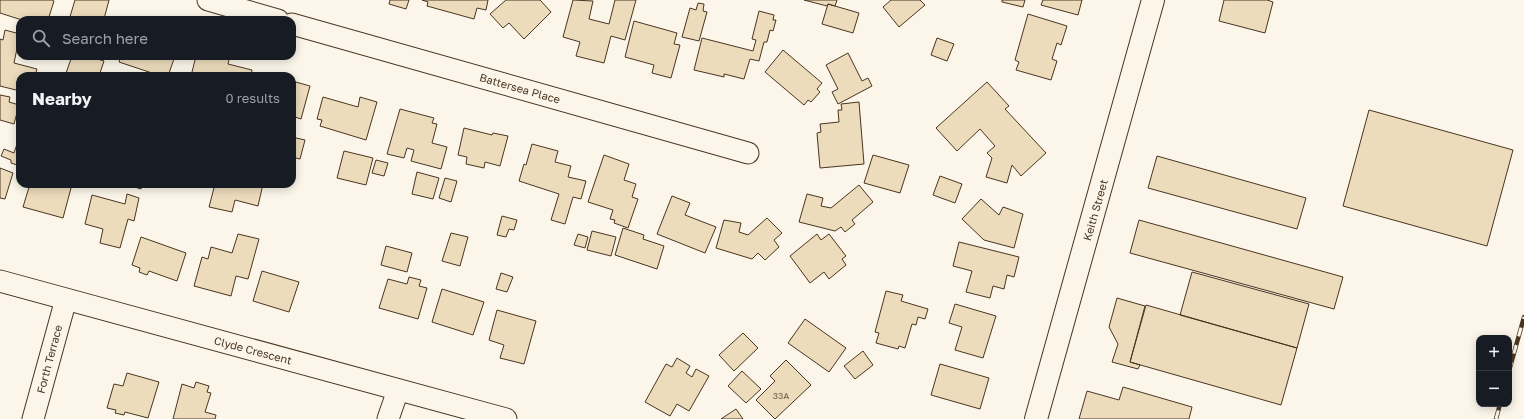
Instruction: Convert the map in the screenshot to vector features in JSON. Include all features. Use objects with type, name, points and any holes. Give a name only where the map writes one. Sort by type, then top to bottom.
[{"type":"street","points":[[208,0],[264,16]]},
{"type":"street","name":"Keith Street","points":[[1036,419],[1153,0]]},
{"type":"street","name":"Battersea Place","points":[[296,25],[748,153]]},
{"type":"street","name":"Clyde Crescent","points":[[0,281],[506,419]]},
{"type":"street","name":"Forth Terrace","points":[[33,419],[66,299]]},
{"type":"street","points":[[388,419],[398,390]]},
{"type":"building","points":[[0,0],[54,1],[49,16],[16,16],[16,18],[0,13]]},
{"type":"building","points":[[75,0],[109,0],[105,16],[70,16]]},
{"type":"building","points":[[390,0],[409,0],[406,9],[389,4]]},
{"type":"building","points":[[422,0],[488,0],[486,10],[477,8],[474,19],[427,6],[428,2]]},
{"type":"building","points":[[506,0],[540,0],[551,12],[524,39],[509,23],[503,28],[490,14]]},
{"type":"building","points":[[573,0],[593,1],[589,19],[609,24],[615,0],[636,0],[625,40],[611,36],[604,63],[576,56],[580,42],[563,37]]},
{"type":"building","points":[[804,0],[837,0],[835,6],[828,4],[827,6]]},
{"type":"building","points":[[891,0],[920,0],[925,5],[899,27],[883,7]]},
{"type":"building","points":[[1002,0],[1025,0],[1023,7],[1002,2]]},
{"type":"building","points":[[1043,0],[1082,0],[1078,15],[1041,5]]},
{"type":"building","points":[[1224,0],[1267,0],[1273,2],[1265,33],[1219,21]]},
{"type":"building","points":[[698,3],[704,4],[703,11],[707,12],[699,41],[682,37],[690,8],[696,10]]},
{"type":"building","points":[[828,4],[859,13],[853,33],[822,24]]},
{"type":"building","points":[[759,11],[774,15],[773,20],[776,20],[773,31],[770,30],[767,42],[764,42],[759,61],[750,59],[744,79],[724,74],[724,77],[694,70],[702,38],[753,51],[756,40],[752,39]]},
{"type":"building","points":[[1028,14],[1067,26],[1061,45],[1057,43],[1052,59],[1057,61],[1051,80],[1016,70],[1019,62],[1015,60]]},
{"type":"building","points":[[634,21],[677,33],[674,44],[680,45],[671,78],[652,73],[654,65],[625,57]]},
{"type":"building","points":[[5,30],[16,33],[16,53],[14,63],[37,69],[36,72],[16,72],[16,90],[0,86],[0,39],[3,40]]},
{"type":"building","points":[[937,38],[954,44],[947,61],[931,55]]},
{"type":"building","points":[[783,50],[822,83],[817,89],[820,92],[811,102],[808,100],[804,105],[765,72]]},
{"type":"building","points":[[848,53],[862,81],[868,78],[872,86],[838,104],[832,92],[838,89],[826,65]]},
{"type":"building","points":[[71,60],[104,61],[100,72],[66,72]]},
{"type":"building","points":[[120,60],[174,60],[169,72],[149,72],[119,62]]},
{"type":"building","points":[[195,60],[229,60],[228,64],[252,70],[252,72],[192,72]]},
{"type":"building","points":[[296,82],[310,86],[301,119],[296,117]]},
{"type":"building","points":[[987,82],[1009,106],[1005,109],[1046,153],[1021,176],[1012,165],[1007,183],[986,177],[992,158],[987,153],[995,146],[980,129],[957,151],[936,128]]},
{"type":"building","points":[[0,95],[10,97],[9,102],[16,104],[16,116],[14,124],[0,120]]},
{"type":"building","points":[[323,97],[358,107],[360,97],[377,102],[366,140],[320,126],[322,120],[317,119]]},
{"type":"building","points":[[859,102],[864,164],[820,168],[817,133],[821,132],[820,124],[839,122],[838,110],[842,110],[841,104]]},
{"type":"building","points":[[400,109],[434,118],[432,123],[437,124],[432,143],[447,147],[441,169],[411,161],[414,150],[407,148],[404,158],[387,154]]},
{"type":"building","points":[[1369,110],[1513,150],[1487,246],[1343,206]]},
{"type":"building","points":[[464,128],[492,135],[493,133],[508,136],[500,166],[485,162],[484,168],[466,164],[467,157],[458,155]]},
{"type":"building","points":[[296,138],[305,140],[300,159],[296,158]]},
{"type":"building","points":[[532,144],[558,151],[555,162],[571,166],[568,177],[586,181],[581,199],[573,197],[565,224],[551,220],[559,194],[519,181],[524,164],[526,165]]},
{"type":"building","points":[[16,147],[16,165],[11,163],[11,160],[1,156],[4,149],[14,153]]},
{"type":"building","points":[[344,151],[373,158],[366,185],[337,178]]},
{"type":"building","points":[[604,155],[629,164],[624,180],[636,184],[632,197],[638,199],[628,228],[614,223],[615,220],[610,219],[613,210],[588,202]]},
{"type":"building","points":[[873,155],[909,165],[900,193],[864,183]]},
{"type":"building","points":[[1157,156],[1306,198],[1297,229],[1148,188]]},
{"type":"building","points":[[376,160],[388,163],[384,176],[372,173]]},
{"type":"building","points":[[0,168],[13,173],[5,199],[0,198]]},
{"type":"building","points":[[417,172],[439,178],[433,199],[412,194]]},
{"type":"building","points":[[940,176],[962,184],[955,203],[933,195]]},
{"type":"building","points":[[445,178],[457,181],[451,202],[439,198]]},
{"type":"building","points":[[859,185],[873,202],[852,220],[855,224],[845,232],[841,227],[835,231],[799,222],[807,194],[823,198],[821,206],[831,208]]},
{"type":"building","points":[[29,188],[71,188],[63,218],[23,207]]},
{"type":"building","points":[[214,188],[262,188],[258,206],[235,200],[232,212],[209,207]]},
{"type":"building","points":[[127,194],[139,198],[134,221],[128,219],[120,248],[100,243],[103,229],[85,224],[92,195],[125,204]]},
{"type":"building","points":[[672,196],[690,203],[685,215],[716,227],[705,253],[657,234]]},
{"type":"building","points":[[981,199],[999,215],[1003,207],[1023,214],[1014,248],[984,240],[962,219]]},
{"type":"building","points":[[502,216],[517,220],[514,230],[509,229],[506,237],[497,235]]},
{"type":"building","points":[[767,218],[782,233],[774,240],[779,247],[765,260],[758,253],[752,259],[716,248],[724,220],[741,223],[739,232],[748,235]]},
{"type":"building","points":[[1139,220],[1343,277],[1334,309],[1130,253]]},
{"type":"building","points":[[623,228],[644,235],[643,239],[664,246],[657,269],[615,255]]},
{"type":"building","points":[[592,231],[616,237],[611,256],[587,250]]},
{"type":"building","points":[[451,233],[468,237],[460,266],[442,261]]},
{"type":"building","points":[[238,234],[259,239],[248,279],[236,276],[231,296],[194,286],[202,257],[208,259],[211,247],[232,253]]},
{"type":"building","points":[[578,234],[588,237],[585,248],[574,245]]},
{"type":"building","points":[[817,234],[821,240],[829,234],[846,256],[842,259],[846,265],[829,279],[824,272],[810,283],[790,256]]},
{"type":"building","points":[[141,237],[186,253],[177,281],[149,271],[147,275],[139,272],[140,268],[132,265]]},
{"type":"building","points":[[959,242],[1019,257],[1014,277],[1007,275],[1004,289],[993,286],[990,298],[966,292],[972,271],[953,266]]},
{"type":"building","points":[[386,246],[412,253],[407,272],[381,265]]},
{"type":"building","points":[[262,271],[299,282],[289,312],[253,301]]},
{"type":"building","points":[[1192,272],[1309,304],[1297,348],[1180,315]]},
{"type":"building","points":[[501,273],[513,277],[507,292],[496,289]]},
{"type":"building","points":[[409,277],[421,280],[419,286],[427,288],[418,319],[379,308],[388,279],[407,284]]},
{"type":"building","points":[[442,289],[484,302],[473,335],[432,322]]},
{"type":"building","points":[[886,291],[903,295],[901,301],[928,309],[925,319],[918,317],[916,325],[912,324],[905,348],[899,346],[898,349],[876,343],[879,333],[875,332]]},
{"type":"building","points":[[1117,298],[1145,306],[1130,362],[1140,365],[1138,369],[1112,362],[1118,344],[1109,327]]},
{"type":"building","points":[[955,304],[996,316],[983,358],[955,350],[962,327],[949,323]]},
{"type":"building","points":[[1146,305],[1297,348],[1281,405],[1130,362]]},
{"type":"building","points":[[497,310],[536,321],[524,364],[500,358],[504,345],[489,340]]},
{"type":"building","points":[[805,319],[846,348],[829,372],[788,343]]},
{"type":"building","points":[[743,333],[758,348],[734,371],[719,355]]},
{"type":"building","points":[[863,351],[873,365],[855,379],[844,366]]},
{"type":"building","points":[[677,358],[690,366],[686,373],[692,377],[696,369],[709,376],[689,411],[677,404],[670,416],[645,402],[666,364],[672,367]]},
{"type":"building","points":[[786,360],[811,385],[775,419],[756,400],[775,381],[770,376]]},
{"type":"building","points":[[940,364],[989,378],[980,409],[931,395]]},
{"type":"building","points":[[742,371],[761,389],[746,403],[728,386]]},
{"type":"building","points":[[127,373],[159,382],[148,418],[125,412],[124,415],[115,413],[116,410],[107,408],[114,384],[123,386]]},
{"type":"building","points":[[196,382],[209,386],[207,392],[211,393],[205,412],[216,415],[215,419],[173,419],[182,384],[194,388]]},
{"type":"building","points":[[1123,387],[1192,407],[1189,419],[1079,419],[1087,391],[1119,400]]},
{"type":"building","points":[[736,409],[743,419],[721,419]]},
{"type":"railway","points":[[1512,360],[1524,317]]},
{"type":"railway","points":[[1496,419],[1499,407]]}]
